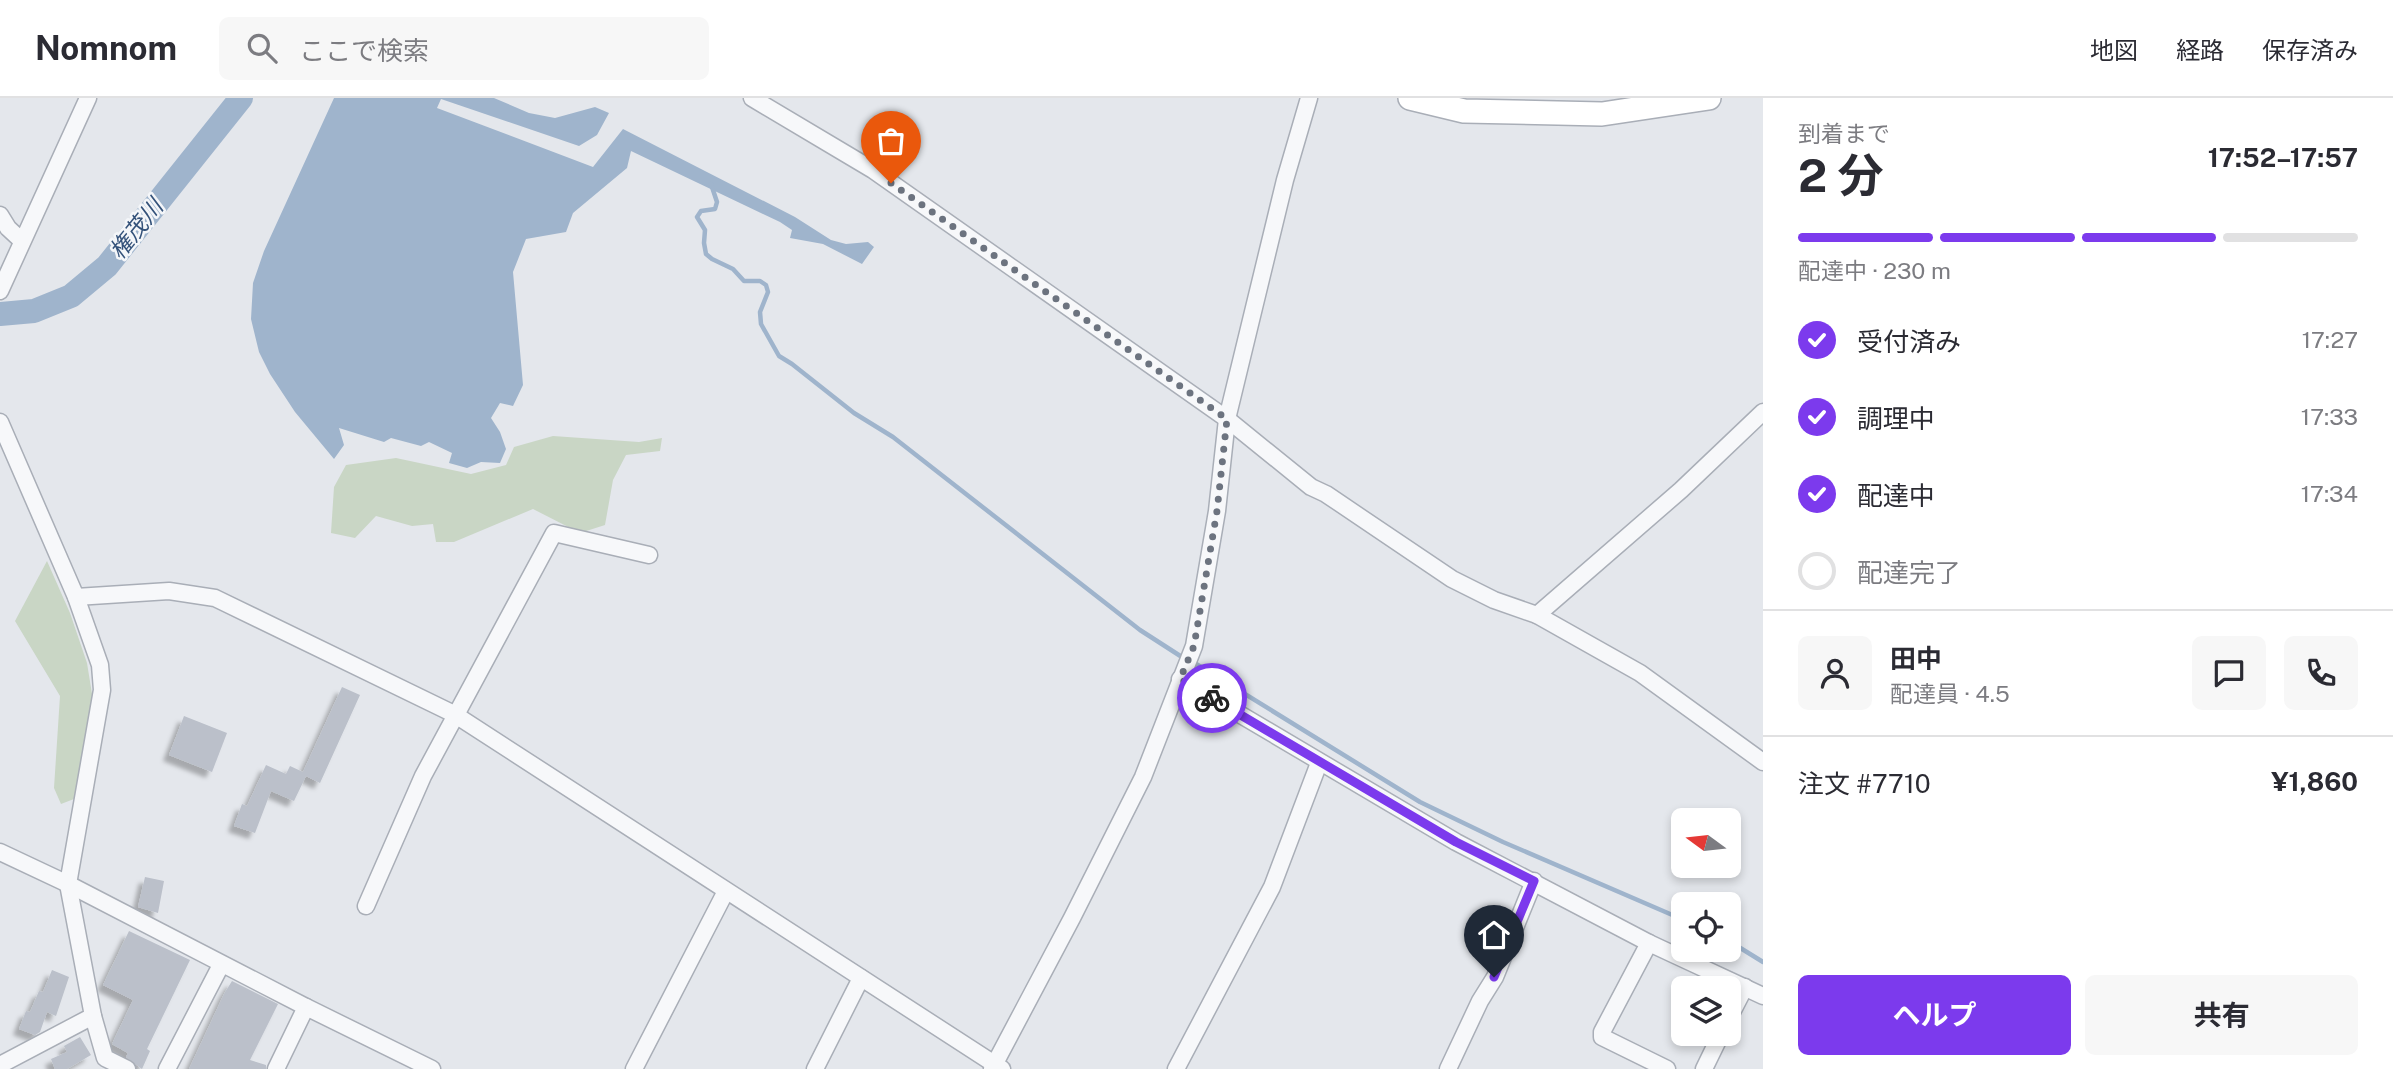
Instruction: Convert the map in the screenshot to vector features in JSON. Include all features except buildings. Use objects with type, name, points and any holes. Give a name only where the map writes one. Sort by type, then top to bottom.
[{"type":"main road","points":[[1423,99],[1464,111],[1602,114],[1709,98]]},
{"type":"street","points":[[0,290],[88,98]]},
{"type":"street","points":[[752,98],[873,170],[1227,419],[1311,487],[1326,494],[1452,579],[1494,600],[1537,615],[1640,673],[1763,762]]},
{"type":"street","points":[[76,597],[169,591],[215,598],[454,714],[996,1068],[1143,777],[1194,646],[1217,511],[1227,419],[1285,180],[1309,98]]},
{"type":"street","points":[[0,215],[8,228],[22,241]]},
{"type":"street","points":[[1537,615],[1681,490],[1763,412]]},
{"type":"street","points":[[0,422],[76,597],[100,665],[102,690],[68,884],[93,1016],[105,1058],[127,1069]]},
{"type":"street","points":[[366,906],[423,776],[454,714],[554,533],[649,555]]},
{"type":"street","points":[[1182,674],[1319,763],[1456,842],[1649,943],[1763,996]]},
{"type":"street","points":[[1177,1069],[1272,887],[1319,763]]},
{"type":"street","points":[[0,852],[432,1069]]},
{"type":"street","points":[[1448,1069],[1494,977],[1534,881]]},
{"type":"street","points":[[634,1069],[726,891]]},
{"type":"street","points":[[1649,943],[1602,1032],[1602,1037],[1667,1069]]},
{"type":"street","points":[[167,1069],[221,965]]},
{"type":"street","points":[[815,1069],[861,978]]},
{"type":"street","points":[[1741,994],[1745,986]]},
{"type":"street","points":[[276,1069],[306,1007]]},
{"type":"street","points":[[0,1065],[93,1016]]},
{"type":"street","points":[[1704,1069],[1715,1046]]},
{"type":"green space","points":[[553,436],[639,442],[662,438],[660,451],[626,455],[613,480],[605,525],[580,533],[533,509],[454,542],[436,542],[433,524],[412,526],[376,516],[355,538],[331,533],[334,487],[346,465],[396,458],[471,474],[506,465],[514,447]]},
{"type":"green space","points":[[47,561],[70,613],[87,663],[93,700],[74,799],[61,804],[54,788],[60,696],[15,621]]},
{"type":"water","points":[[334,98],[494,98],[529,113],[555,118],[595,107],[609,113],[597,135],[579,146],[441,99],[437,108],[593,167],[623,129],[795,217],[831,240],[846,244],[868,242],[874,247],[862,264],[823,244],[790,238],[792,230],[780,222],[631,151],[627,168],[573,213],[566,232],[526,239],[513,272],[523,385],[513,406],[500,403],[491,418],[506,449],[500,463],[481,462],[467,468],[449,463],[452,453],[429,442],[421,446],[391,438],[384,442],[339,428],[344,445],[334,459],[295,412],[270,374],[259,352],[251,319],[253,283],[264,251]]},
{"type":"waterway","name":"権茂川","points":[[0,314],[34,311],[71,296],[107,266],[241,98]]},
{"type":"waterway","points":[[711,184],[717,202],[715,209],[701,211],[697,217],[705,230],[706,254],[733,269],[744,281],[760,281],[766,285],[768,292],[760,312],[761,324],[779,356],[854,413],[893,437],[1140,630],[1185,659]]},
{"type":"waterway","points":[[1193,662],[1420,802],[1503,842],[1671,914]]},
{"type":"waterway","points":[[1741,948],[1763,962]]},
{"type":"way so far","points":[[891,183],[1227,419],[1217,511],[1194,646],[1180,679],[1212,698]]},
{"type":"route","points":[[1212,698],[1380,799],[1456,842],[1534,881],[1494,977]]}]
